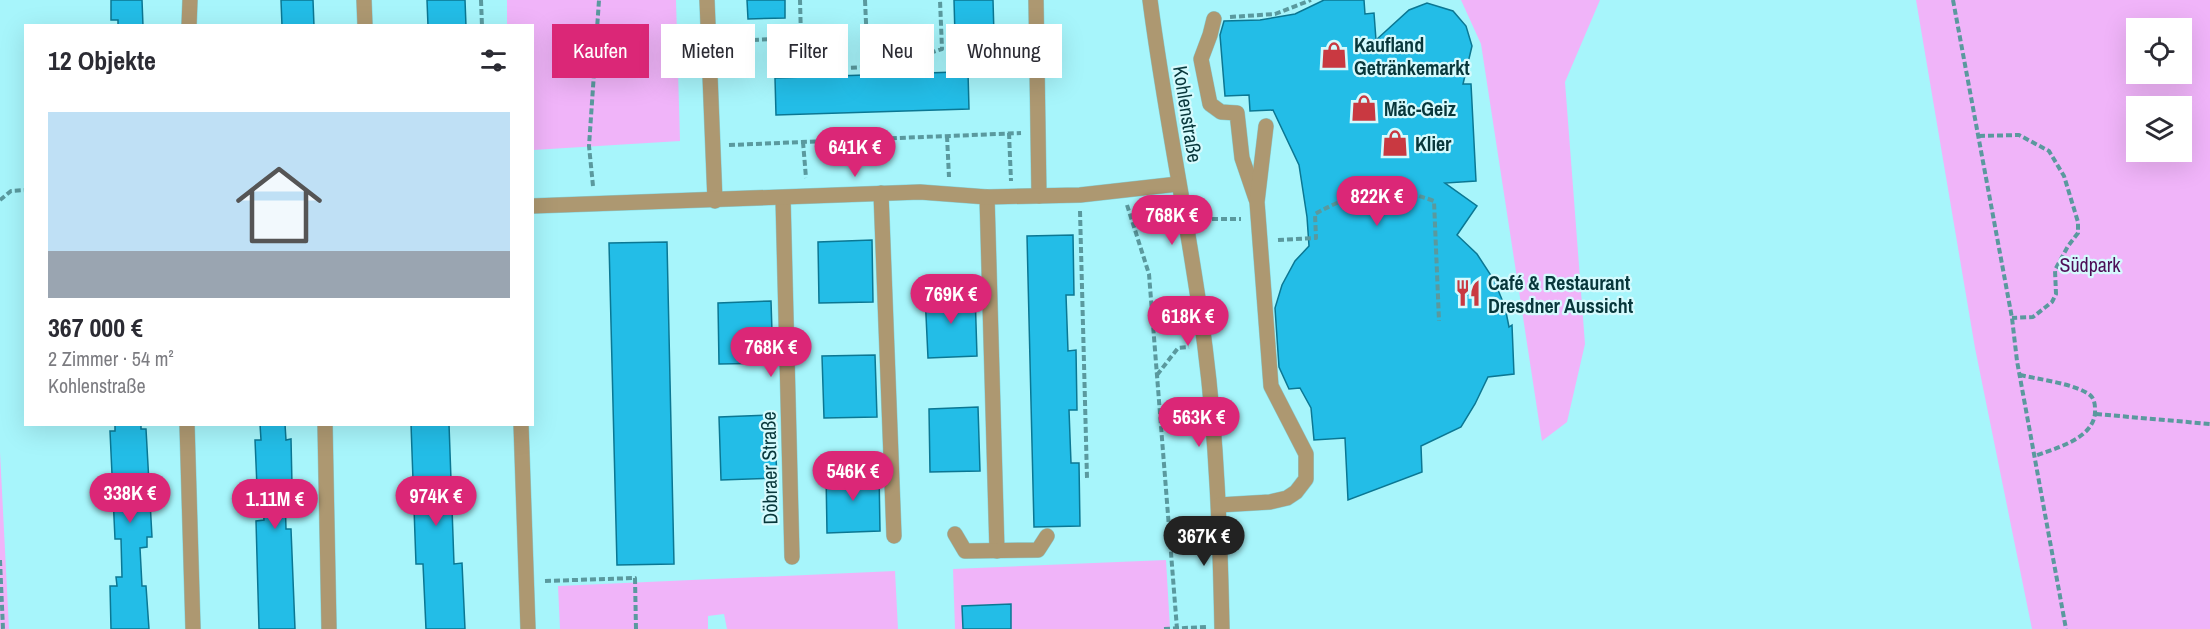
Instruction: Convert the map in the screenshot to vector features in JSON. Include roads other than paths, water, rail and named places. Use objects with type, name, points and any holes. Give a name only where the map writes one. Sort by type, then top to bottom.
[{"type":"street","points":[[189,24],[190,0]]},
{"type":"street","points":[[364,0],[365,24]]},
{"type":"street","points":[[707,0],[715,201]]},
{"type":"street","points":[[1036,0],[1039,196]]},
{"type":"street","name":"Kohlenstraße","points":[[1150,0],[1160,82],[1205,346],[1215,439],[1219,505],[1222,628]]},
{"type":"street","points":[[1214,19],[1201,59],[1210,104],[1221,112],[1237,113],[1242,158],[1257,202]]},
{"type":"street","points":[[1219,505],[1269,502],[1287,498],[1296,492],[1306,479],[1306,454],[1271,386],[1257,202],[1266,126]]},
{"type":"street","points":[[534,206],[881,194],[950,193],[987,197],[1080,195],[1178,184]]},
{"type":"street","points":[[881,194],[894,536]]},
{"type":"street","points":[[987,197],[997,551]]},
{"type":"street","name":"Döbraer Straße","points":[[783,198],[792,557]]},
{"type":"street","points":[[187,426],[193,629]]},
{"type":"street","points":[[325,426],[329,629]]},
{"type":"street","points":[[521,426],[528,629]]},
{"type":"street","points":[[956,534],[965,551],[1038,550],[1047,536]]},
{"type":"place","name":"Kaufland Getränkemarkt","points":[[1334,55]]},
{"type":"place","name":"Mäc-Geiz","points":[[1364,108]]},
{"type":"place","name":"Klier","points":[[1395,143]]},
{"type":"place","name":"Café & Restaurant Dresdner Aussicht","points":[[1468,293]]},
{"type":"park label","name":"Südpark","points":[[2090,264]]}]
